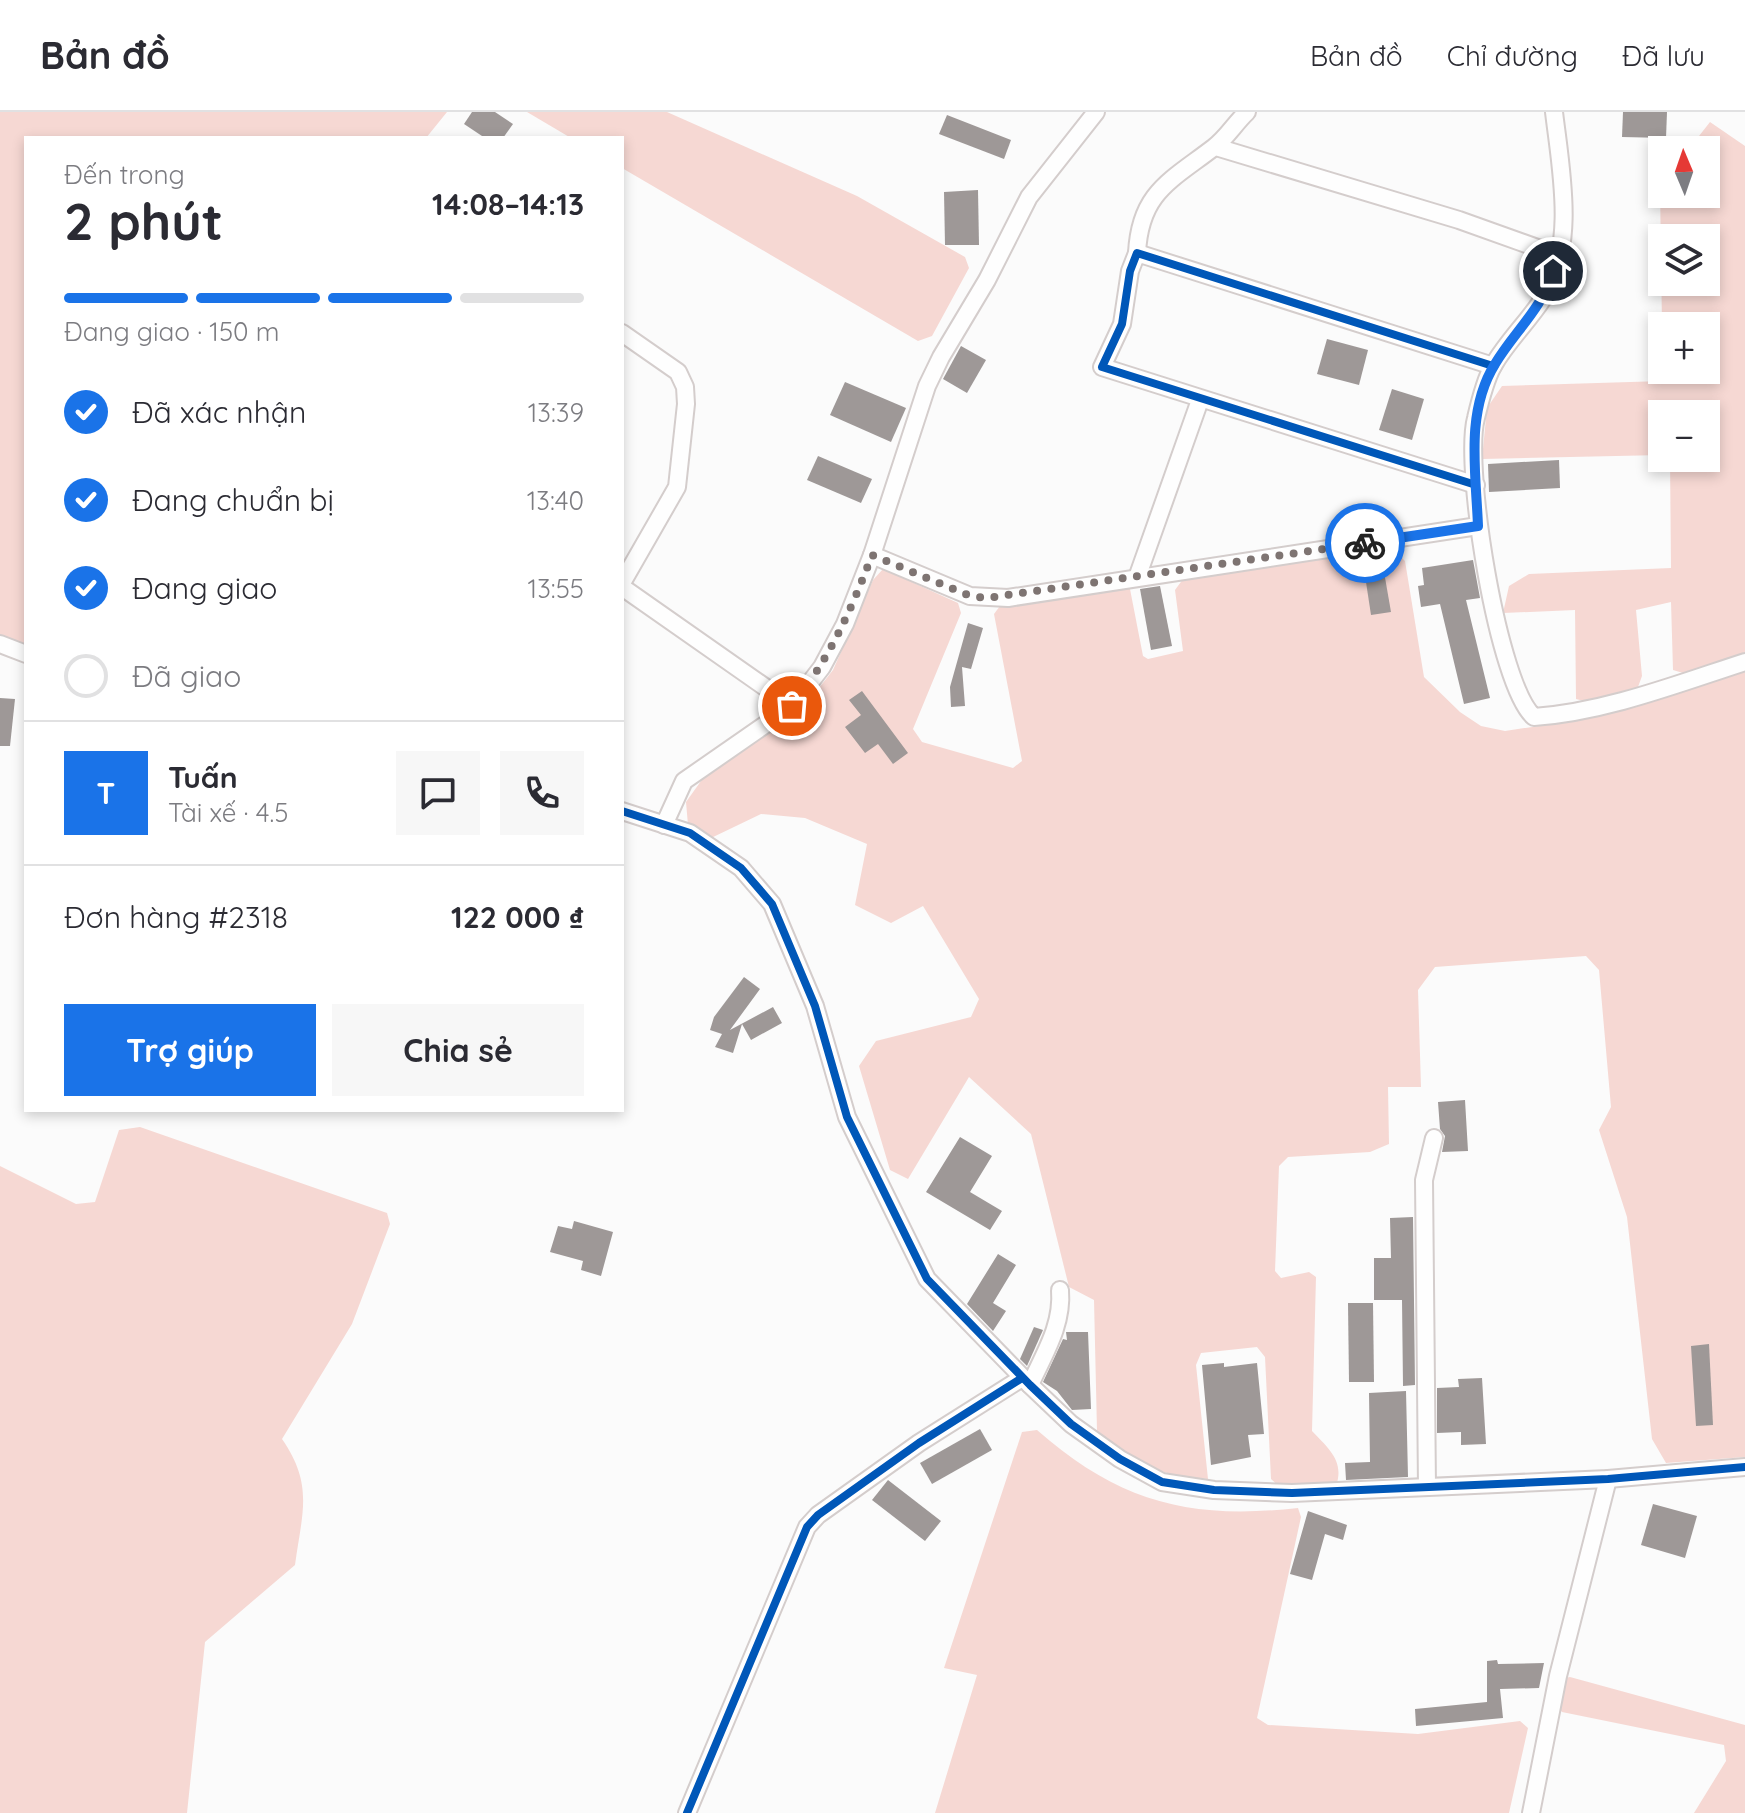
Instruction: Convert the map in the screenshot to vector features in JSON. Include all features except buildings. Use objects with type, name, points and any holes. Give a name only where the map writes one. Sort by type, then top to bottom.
[{"type":"street","points":[[664,825],[684,781],[792,706],[822,667],[845,624],[872,555],[927,386],[941,357],[987,280],[1029,197],[1096,112]]},
{"type":"street","points":[[1247,112],[1216,147],[1170,177],[1149,203],[1138,231],[1137,253],[1130,271],[1122,324],[1102,367],[1476,485]]},
{"type":"street","points":[[1554,112],[1564,193],[1564,215],[1557,255],[1543,298],[1493,366],[1473,431],[1478,526],[1492,599],[1517,693],[1523,708],[1534,717],[1554,715],[1655,690],[1745,662]]},
{"type":"street","points":[[1216,147],[1459,220],[1557,255]]},
{"type":"street","points":[[1137,253],[1493,366]]},
{"type":"street","points":[[624,334],[678,372],[685,387],[686,404],[677,487],[624,581]]},
{"type":"street","points":[[1138,575],[1200,400]]},
{"type":"street","points":[[872,555],[970,596],[987,598],[1478,526]]},
{"type":"street","points":[[624,586],[792,706]]},
{"type":"street","points":[[0,644],[24,653]]},
{"type":"street","points":[[624,812],[690,833],[741,868],[772,904],[815,1006],[847,1117],[927,1279],[1071,1424],[1120,1459],[1162,1482],[1214,1490],[1292,1493],[1608,1479],[1745,1467]]},
{"type":"street","points":[[1427,1487],[1424,1180],[1434,1138]]},
{"type":"street","points":[[687,1813],[807,1527],[818,1515],[919,1443],[1026,1382],[1057,1325],[1062,1310],[1060,1290]]},
{"type":"street","points":[[1531,1813],[1558,1676],[1608,1479]]},
{"type":"shaded area","points":[[0,112],[447,112],[428,136],[24,136],[24,645],[0,637]]},
{"type":"shaded area","points":[[527,112],[667,112],[857,196],[965,257],[969,268],[932,336],[918,341],[624,169],[624,136],[568,136]]},
{"type":"shaded area","points":[[1710,122],[1745,146],[1745,654],[1683,673],[1673,670],[1671,602],[1636,610],[1642,676],[1638,687],[1588,702],[1576,699],[1575,610],[1503,613],[1509,586],[1529,574],[1671,568],[1670,472],[1720,472],[1720,400],[1648,400],[1648,455],[1482,459],[1487,408],[1502,386],[1648,381],[1648,384],[1720,384],[1720,312],[1662,312],[1662,296],[1720,296],[1720,224],[1661,224],[1660,208],[1720,208],[1720,136],[1699,136]]},
{"type":"shaded area","points":[[1381,547],[1395,551],[1405,561],[1424,677],[1460,712],[1481,726],[1505,731],[1585,719],[1745,671],[1745,1457],[1666,1463],[1652,1439],[1627,1217],[1599,1130],[1611,1107],[1599,970],[1586,956],[1435,967],[1418,990],[1421,1087],[1388,1087],[1389,1144],[1370,1152],[1288,1157],[1279,1166],[1275,1271],[1281,1278],[1309,1272],[1316,1277],[1312,1431],[1337,1462],[1336,1486],[1281,1488],[1271,1479],[1265,1357],[1257,1347],[1201,1353],[1196,1365],[1208,1479],[1190,1478],[1148,1466],[1097,1431],[1094,1300],[1069,1287],[1031,1134],[969,1077],[908,1179],[890,1170],[859,1066],[876,1041],[971,1017],[979,999],[923,906],[891,923],[855,905],[867,844],[805,818],[761,814],[709,839],[688,825],[686,802],[706,774],[800,712],[833,670],[873,580],[883,569],[958,603],[961,613],[913,729],[922,742],[1013,768],[1022,761],[994,614],[1000,606],[1122,585],[1130,589],[1143,656],[1148,659],[1183,651],[1175,590],[1186,575]]},
{"type":"shaded area","points":[[140,1127],[387,1213],[390,1224],[352,1324],[282,1439],[299,1471],[302,1485],[302,1514],[295,1565],[205,1642],[187,1813],[0,1813],[0,1166],[76,1204],[95,1202],[119,1130]]},
{"type":"shaded area","points":[[1037,1430],[1067,1455],[1097,1474],[1157,1500],[1189,1508],[1223,1511],[1298,1508],[1301,1517],[1257,1718],[1268,1725],[1418,1734],[1520,1721],[1528,1728],[1509,1813],[935,1813],[977,1675],[944,1668],[1022,1432]]},
{"type":"shaded area","points":[[1565,1678],[1745,1725],[1745,1813],[1694,1813],[1726,1761],[1724,1745],[1562,1712],[1557,1706]]},
{"type":"cycle path","points":[[1476,485],[1102,367],[1122,324],[1130,271],[1137,253],[1493,366]]},
{"type":"cycle path","points":[[624,812],[690,833],[741,868],[772,904],[815,1006],[847,1117],[927,1279],[1071,1424],[1120,1459],[1162,1482],[1214,1490],[1292,1493],[1608,1479],[1745,1467]]},
{"type":"cycle path","points":[[687,1813],[807,1527],[818,1515],[919,1443],[1022,1378]]},
{"type":"way so far","points":[[792,706],[822,667],[845,624],[872,555],[970,596],[1008,598],[1138,575],[1365,543]]},
{"type":"route","points":[[1365,543],[1478,526],[1473,431],[1476,417],[1493,366],[1543,298],[1553,271]]}]
